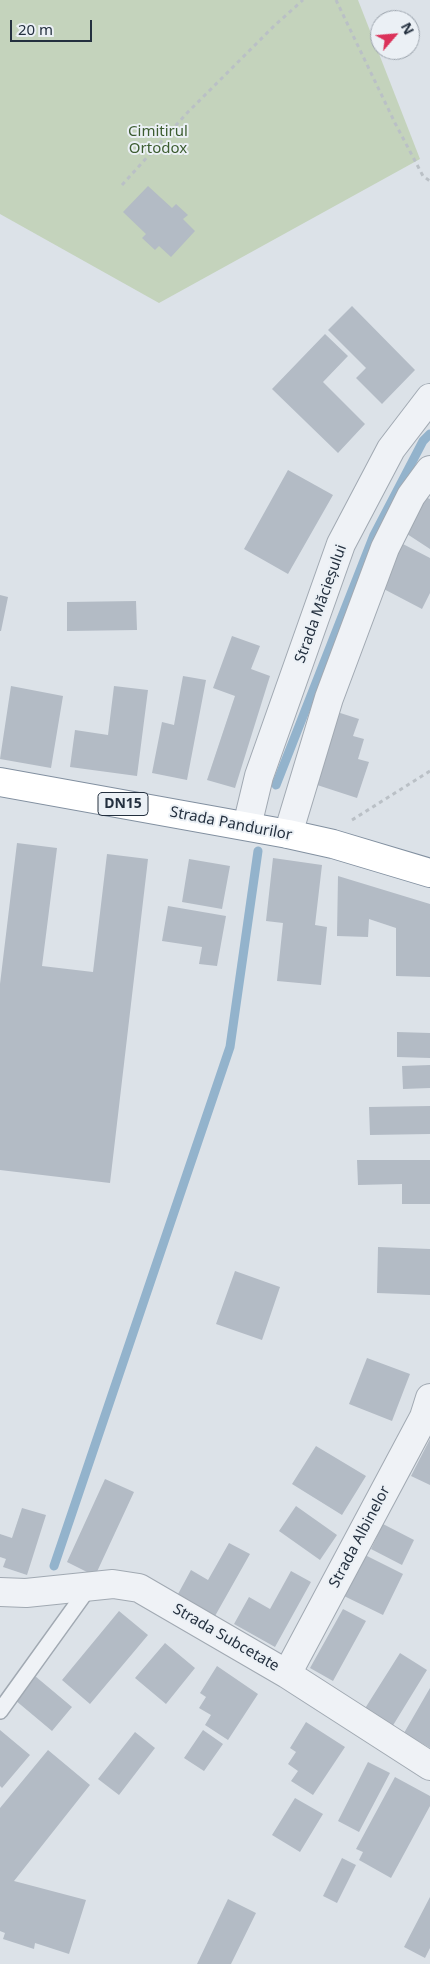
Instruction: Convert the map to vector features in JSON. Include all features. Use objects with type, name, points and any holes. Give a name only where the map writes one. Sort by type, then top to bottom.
[{"type":"highway","name":"Strada Pandurilor","points":[[0,782],[288,834],[333,844],[430,873]]},
{"type":"street","name":"Strada Măcieșului","points":[[247,826],[259,776],[341,544],[391,449],[430,398]]},
{"type":"street","points":[[288,834],[328,698],[385,548],[411,496],[430,470]]},
{"type":"street","name":"Strada Albinelor","points":[[287,1674],[424,1417],[430,1398]]},
{"type":"street","name":"Strada Subcetate","points":[[0,1592],[26,1593],[113,1584],[139,1588],[287,1674],[430,1766]]},
{"type":"lane","points":[[0,1711],[6,1692],[90,1586]]},
{"type":"path","points":[[122,186],[187,113],[274,26],[303,0]]},
{"type":"path","points":[[336,0],[395,123],[423,176],[430,181]]},
{"type":"path","points":[[349,822],[430,771]]},
{"type":"green space","name":"Cimitirul Ortodox","points":[[0,0],[358,0],[370,31],[370,60],[381,60],[420,159],[159,303],[0,214]]},
{"type":"building","points":[[148,186],[172,208],[176,204],[188,215],[183,219],[195,231],[171,257],[159,246],[155,250],[142,238],[146,234],[123,212]]},
{"type":"building","points":[[352,306],[415,370],[382,404],[356,378],[366,368],[328,330]]},
{"type":"building","points":[[325,334],[348,356],[323,382],[365,424],[338,453],[272,389]]},
{"type":"building","points":[[288,470],[333,495],[288,574],[244,549]]},
{"type":"building","points":[[425,497],[430,499],[430,549],[404,532]]},
{"type":"building","points":[[401,543],[430,558],[430,593],[422,609],[378,586]]},
{"type":"building","points":[[0,595],[8,597],[1,631],[0,631]]},
{"type":"building","points":[[136,601],[137,630],[67,631],[67,602]]},
{"type":"building","points":[[232,636],[260,646],[251,669],[270,676],[235,788],[207,780],[235,696],[213,688]]},
{"type":"building","points":[[183,676],[206,680],[187,780],[152,773],[162,722],[174,725]]},
{"type":"building","points":[[11,686],[63,696],[51,768],[0,759]]},
{"type":"building","points":[[114,686],[148,690],[137,776],[70,767],[75,730],[108,735]]},
{"type":"building","points":[[334,711],[359,719],[353,736],[364,739],[358,759],[369,762],[357,798],[311,783]]},
{"type":"building","points":[[17,843],[57,848],[42,966],[93,972],[107,854],[148,859],[110,1183],[0,1170],[0,984]]},
{"type":"building","points":[[273,858],[322,865],[315,925],[327,927],[321,985],[277,981],[283,923],[266,921]]},
{"type":"building","points":[[189,859],[230,866],[222,909],[182,902]]},
{"type":"building","points":[[338,876],[430,904],[430,977],[396,976],[396,928],[369,919],[368,937],[337,936]]},
{"type":"building","points":[[168,906],[226,916],[217,966],[199,964],[202,947],[162,941]]},
{"type":"building","points":[[397,1032],[430,1033],[430,1058],[397,1057]]},
{"type":"building","points":[[430,1065],[430,1088],[403,1089],[402,1066]]},
{"type":"building","points":[[430,1106],[430,1134],[370,1135],[369,1107]]},
{"type":"building","points":[[357,1160],[430,1160],[430,1204],[402,1204],[402,1184],[358,1185]]},
{"type":"building","points":[[378,1247],[430,1249],[430,1295],[377,1293]]},
{"type":"building","points":[[235,1271],[280,1287],[262,1340],[216,1324]]},
{"type":"building","points":[[367,1358],[410,1374],[392,1421],[349,1404]]},
{"type":"building","points":[[430,1439],[430,1485],[411,1476]]},
{"type":"building","points":[[316,1446],[366,1476],[342,1515],[292,1484]]},
{"type":"building","points":[[105,1479],[134,1492],[95,1576],[67,1562]]},
{"type":"building","points":[[296,1506],[337,1535],[320,1560],[279,1531]]},
{"type":"building","points":[[22,1508],[46,1515],[27,1575],[3,1567],[6,1559],[0,1557],[0,1534],[12,1538]]},
{"type":"building","points":[[383,1524],[414,1540],[402,1565],[371,1549]]},
{"type":"building","points":[[229,1543],[250,1554],[215,1616],[178,1594],[191,1570],[208,1580]]},
{"type":"building","points":[[365,1555],[403,1574],[383,1615],[344,1596]]},
{"type":"building","points":[[291,1571],[311,1582],[275,1647],[234,1624],[249,1597],[270,1609]]},
{"type":"building","points":[[343,1609],[366,1621],[333,1681],[310,1668]]},
{"type":"building","points":[[119,1611],[148,1635],[90,1704],[62,1680]]},
{"type":"building","points":[[165,1643],[195,1668],[166,1704],[135,1678]]},
{"type":"building","points":[[400,1653],[427,1670],[392,1727],[364,1710]]},
{"type":"building","points":[[217,1666],[258,1694],[228,1740],[205,1725],[211,1715],[199,1708],[206,1697],[200,1693]]},
{"type":"building","points":[[35,1676],[72,1707],[52,1731],[15,1700]]},
{"type":"building","points":[[430,1688],[430,1748],[404,1733]]},
{"type":"building","points":[[306,1722],[345,1747],[313,1795],[291,1781],[298,1771],[288,1764],[296,1752],[290,1748]]},
{"type":"building","points":[[0,1730],[30,1755],[2,1788],[0,1786]]},
{"type":"building","points":[[203,1730],[223,1744],[204,1771],[184,1758]]},
{"type":"building","points":[[135,1732],[155,1748],[119,1795],[98,1779]]},
{"type":"building","points":[[48,1750],[90,1785],[14,1881],[86,1900],[69,1954],[35,1943],[34,1949],[3,1939],[5,1933],[0,1931],[0,1808]]},
{"type":"building","points":[[368,1762],[390,1773],[359,1832],[338,1821]]},
{"type":"building","points":[[395,1777],[430,1796],[430,1806],[391,1878],[359,1860],[363,1852],[356,1849]]},
{"type":"building","points":[[295,1798],[323,1814],[300,1852],[272,1835]]},
{"type":"building","points":[[342,1858],[356,1865],[337,1903],[323,1896]]},
{"type":"building","points":[[430,1897],[430,1948],[425,1958],[404,1947]]},
{"type":"building","points":[[228,1899],[256,1913],[231,1964],[197,1964]]},
{"type":"waterway","points":[[276,785],[374,535],[423,441],[430,434]]},
{"type":"waterway","points":[[54,1566],[230,1047],[258,851]]}]
